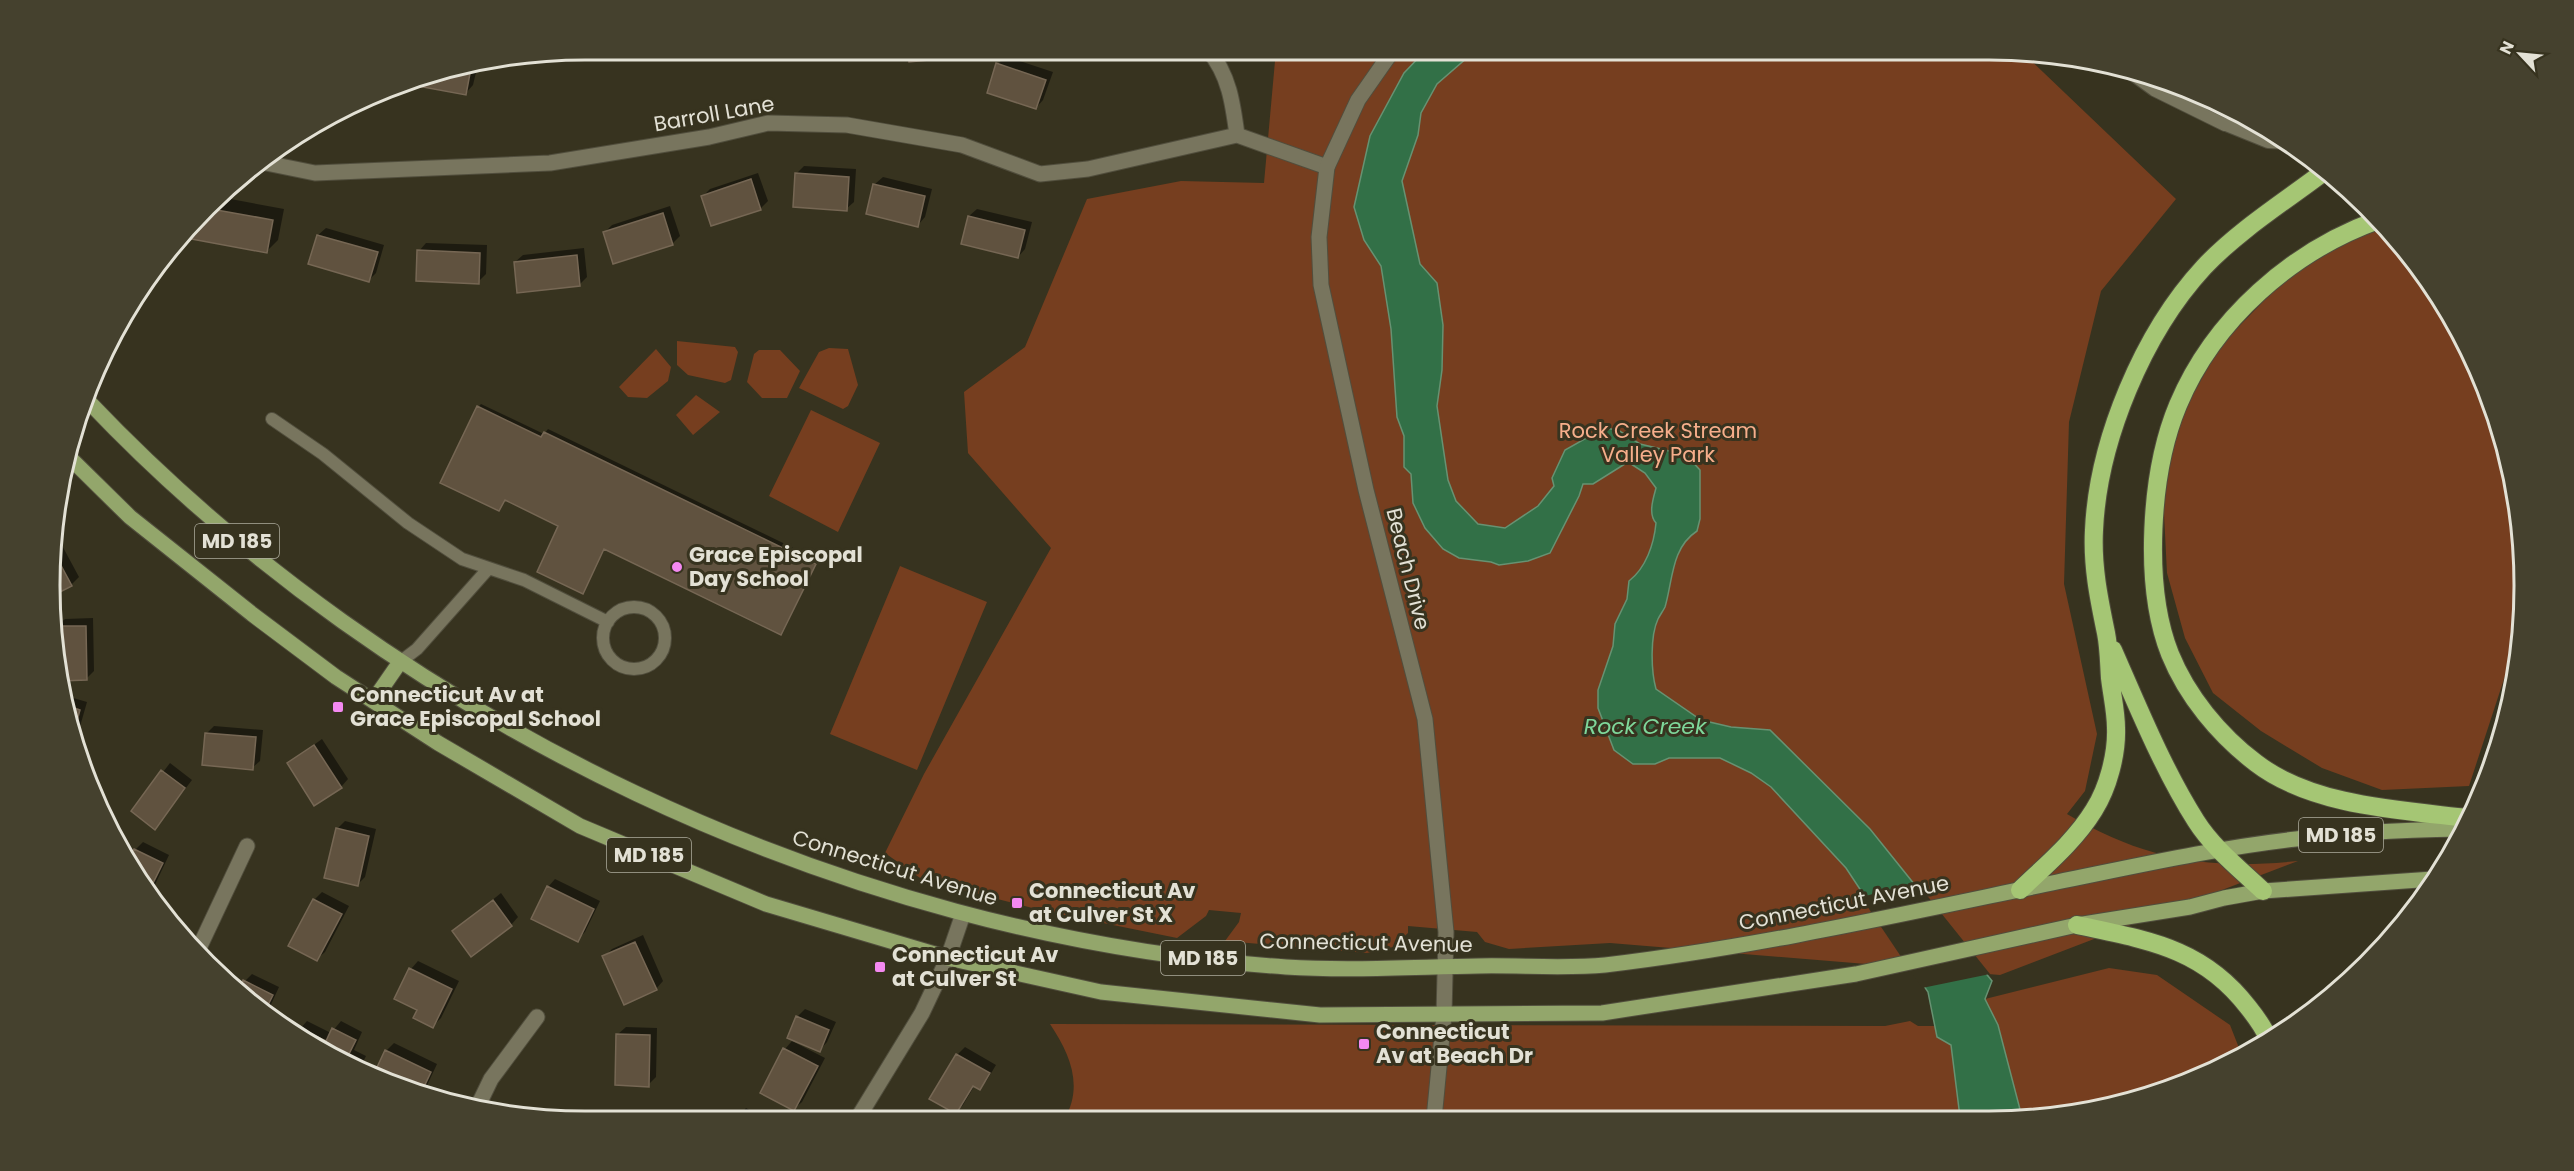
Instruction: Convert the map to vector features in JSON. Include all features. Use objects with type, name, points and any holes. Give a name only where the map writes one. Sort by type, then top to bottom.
[{"type":"highway","points":[[2020,890],[2069,843],[2094,810],[2106,784],[2116,729],[2106,635],[2097,596],[2094,532],[2098,488],[2112,435],[2134,372],[2167,316],[2204,267],[2252,225],[2318,176]]},
{"type":"highway","points":[[2369,223],[2346,232],[2307,254],[2268,284],[2230,321],[2203,358],[2178,405],[2163,454],[2155,501],[2153,553],[2157,604],[2170,653],[2192,696],[2226,736],[2257,764],[2295,785],[2335,798],[2377,807],[2460,817]]},
{"type":"highway","points":[[2106,635],[2150,733],[2197,822],[2221,850],[2263,891]]},
{"type":"highway","points":[[2077,925],[2145,939],[2185,953],[2212,970],[2235,990],[2265,1032]]},
{"type":"main road","name":"Connecticut Avenue","points":[[92,405],[134,449],[240,544],[308,598],[439,687],[638,796],[772,852],[922,903],[1008,926],[1159,953],[1289,968],[1599,966],[1817,932],[2221,850],[2298,838],[2454,829]]},
{"type":"main road","name":"MD 185","points":[[75,463],[130,517],[336,677],[438,743],[580,826],[766,904],[948,958],[1101,992],[1320,1015],[1602,1013],[1856,974],[2077,925],[2190,907],[2263,891],[2423,880]]},
{"type":"main road","points":[[373,701],[400,662]]},
{"type":"street","points":[[1217,60],[1232,94],[1237,135],[1327,167]]},
{"type":"street","name":"Beach Drive","points":[[1386,60],[1358,100],[1327,167],[1319,237],[1321,285],[1366,490],[1425,719],[1446,932],[1444,1015],[1435,1111]]},
{"type":"street","name":"Barroll Lane","points":[[273,164],[315,173],[550,163],[709,137],[768,123],[847,125],[962,145],[1040,174],[1088,169],[1237,135]]},
{"type":"street","points":[[201,944],[247,846]]},
{"type":"street","points":[[862,1111],[922,1013],[948,958],[963,914]]},
{"type":"street","points":[[481,1100],[491,1079],[537,1017]]},
{"type":"lane","points":[[2168,92],[2225,125],[2269,142]]},
{"type":"lane","points":[[2225,125],[2237,123]]},
{"type":"lane","points":[[272,419],[323,454],[408,523],[462,559],[524,580],[608,622]]},
{"type":"lane","points":[[400,662],[417,649],[488,569]]},
{"type":"lane","points":[[630,607],[648,610],[656,616],[665,632],[663,650],[650,665],[640,669],[620,666],[606,651],[604,632],[608,622],[614,615],[630,607]]},
{"type":"green space","name":"Rock Creek Stream Valley Park","points":[[1275,60],[2032,62],[2176,199],[2101,291],[2069,422],[2064,584],[2097,734],[2085,791],[2067,814],[2123,842],[2178,858],[2235,864],[2298,861],[2000,975],[1610,943],[1509,949],[1485,942],[1477,932],[1408,926],[1408,933],[1393,947],[1367,953],[1225,941],[1239,922],[1241,913],[1209,910],[1206,916],[1177,938],[1044,911],[923,880],[885,853],[924,774],[1051,548],[968,453],[964,392],[1025,347],[1087,199],[1181,181],[1264,183]]},
{"type":"green space","points":[[2376,231],[2405,266],[2444,323],[2474,384],[2496,449],[2504,483],[2513,551],[2514,586],[2510,654],[2507,668],[2469,786],[2382,790],[2322,768],[2261,731],[2213,693],[2185,638],[2167,573],[2163,494],[2181,416],[2220,346],[2283,281],[2357,235]]},
{"type":"green space","points":[[677,341],[735,347],[738,352],[731,380],[725,383],[688,375],[677,365]]},
{"type":"green space","points":[[829,348],[848,349],[858,385],[848,406],[843,409],[799,388],[819,352]]},
{"type":"green space","points":[[656,349],[671,367],[668,381],[647,398],[628,397],[619,387]]},
{"type":"green space","points":[[759,350],[780,350],[800,371],[787,398],[762,398],[747,382],[754,354]]},
{"type":"green space","points":[[696,395],[720,412],[693,435],[676,415]]},
{"type":"green space","points":[[811,410],[880,443],[838,532],[769,496]]},
{"type":"green space","points":[[900,566],[987,602],[917,770],[830,734]]},
{"type":"green space","points":[[2109,968],[2157,975],[2230,1025],[2239,1047],[2190,1071],[2125,1093],[2057,1107],[2023,1110],[1068,1111],[1073,1095],[1072,1070],[1063,1047],[1050,1024],[1885,1026],[1910,1021],[1918,1026],[1997,1026],[1985,999]]},
{"type":"water","name":"Rock Creek","points":[[1416,60],[1465,60],[1437,84],[1421,113],[1418,135],[1402,181],[1420,264],[1437,283],[1443,325],[1442,370],[1437,406],[1448,480],[1456,501],[1478,524],[1505,528],[1538,506],[1554,486],[1552,478],[1565,450],[1604,428],[1618,430],[1640,444],[1686,455],[1700,470],[1700,519],[1697,531],[1688,538],[1678,555],[1665,607],[1655,626],[1652,663],[1656,689],[1701,720],[1731,727],[1770,730],[1870,829],[1992,981],[1985,999],[1998,1025],[2020,1110],[1959,1111],[1951,1045],[1937,1037],[1928,992],[1846,868],[1771,787],[1751,773],[1720,758],[1669,758],[1655,764],[1633,764],[1614,750],[1598,708],[1598,690],[1613,646],[1615,624],[1627,599],[1629,581],[1635,576],[1648,555],[1653,539],[1656,523],[1652,515],[1652,506],[1656,488],[1645,473],[1628,462],[1593,484],[1583,484],[1550,553],[1528,561],[1499,565],[1459,558],[1443,549],[1425,528],[1413,503],[1411,474],[1404,467],[1404,436],[1397,417],[1391,329],[1381,266],[1364,240],[1354,207],[1370,136],[1404,73]]},
{"type":"pier","points":[[1917,883],[1990,974],[1922,988],[1861,897]]},
{"type":"building","points":[[996,63],[1046,80],[1036,109],[987,93]]},
{"type":"building","points":[[470,73],[466,95],[421,87]]},
{"type":"building","points":[[795,173],[849,177],[847,211],[793,207]]},
{"type":"building","points":[[751,179],[761,210],[711,226],[701,196]]},
{"type":"building","points":[[873,184],[925,196],[918,227],[866,214]]},
{"type":"building","points":[[218,210],[273,220],[267,253],[190,239]]},
{"type":"building","points":[[663,213],[673,245],[613,264],[603,232]]},
{"type":"building","points":[[968,216],[1025,230],[1018,258],[961,244]]},
{"type":"building","points":[[317,235],[378,252],[369,282],[308,264]]},
{"type":"building","points":[[417,250],[480,253],[479,284],[416,281]]},
{"type":"building","points":[[577,255],[580,286],[517,293],[514,262]]},
{"type":"building","name":"Grace Episcopal Day School","points":[[477,406],[541,437],[544,432],[816,564],[781,635],[604,549],[583,594],[537,572],[558,526],[505,500],[499,511],[440,483]]},
{"type":"building","points":[[61,565],[72,586],[60,592]]},
{"type":"building","points":[[62,626],[86,626],[87,680],[69,681]]},
{"type":"building","points":[[75,708],[80,710],[77,719]]},
{"type":"building","points":[[205,733],[256,737],[253,770],[202,765]]},
{"type":"building","points":[[314,745],[342,788],[314,806],[287,763]]},
{"type":"building","points":[[161,770],[185,788],[155,830],[131,811]]},
{"type":"building","points":[[336,828],[369,836],[358,886],[324,878]]},
{"type":"building","points":[[134,849],[163,863],[153,883],[149,877],[133,852]]},
{"type":"building","points":[[547,886],[594,909],[578,942],[531,919]]},
{"type":"building","points":[[313,899],[342,914],[317,961],[288,946]]},
{"type":"building","points":[[493,900],[512,926],[471,957],[452,931]]},
{"type":"building","points":[[635,942],[657,990],[624,1005],[602,956]]},
{"type":"building","points":[[409,968],[452,989],[433,1028],[413,1018],[417,1010],[394,999]]},
{"type":"building","points":[[243,980],[273,995],[269,1004],[266,1002],[242,983]]},
{"type":"building","points":[[796,1016],[829,1030],[820,1052],[787,1038]]},
{"type":"building","points":[[332,1028],[356,1040],[349,1055],[316,1036],[326,1041]]},
{"type":"building","points":[[616,1034],[650,1035],[649,1087],[615,1085]]},
{"type":"building","points":[[783,1048],[818,1066],[794,1111],[760,1093]]},
{"type":"building","points":[[385,1050],[431,1072],[425,1085],[377,1068]]},
{"type":"building","points":[[956,1054],[990,1073],[980,1090],[973,1086],[958,1111],[951,1111],[929,1099]]},
{"type":"place","name":"Grace Episcopal Day School","points":[[677,567]]},
{"type":"place","name":"Connecticut Av at Grace Episcopal School","points":[[338,707]]},
{"type":"place","name":"Connecticut Av at Culver St X","points":[[1017,903]]},
{"type":"place","name":"Connecticut Av at Culver St","points":[[880,967]]},
{"type":"place","name":"Connecticut Av at Beach Dr","points":[[1364,1044]]}]
